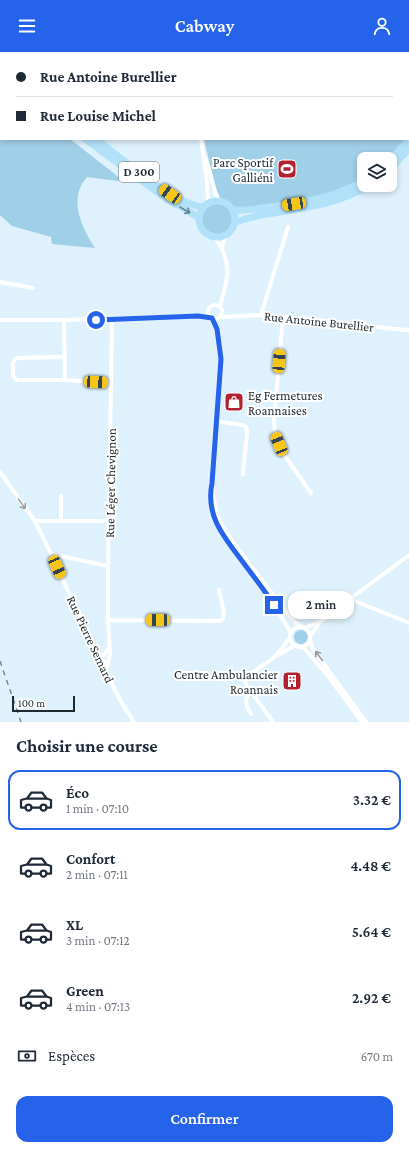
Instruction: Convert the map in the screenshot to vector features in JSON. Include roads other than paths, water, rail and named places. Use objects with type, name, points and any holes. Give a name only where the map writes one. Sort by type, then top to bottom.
[{"type":"main road","name":"D 300","points":[[86,140],[168,200],[199,218]]},
{"type":"main road","name":"D 300","points":[[97,140],[170,194],[184,201],[205,205]]},
{"type":"main road","points":[[397,153],[408,140]]},
{"type":"main road","points":[[397,162],[409,149]]},
{"type":"main road","points":[[233,210],[253,210],[311,201],[334,195],[357,184]]},
{"type":"main road","points":[[235,223],[249,218],[332,202],[357,191]]},
{"type":"main road","points":[[215,200],[226,203],[233,210],[235,214],[235,223],[227,234],[220,237],[212,236],[202,229],[199,218],[205,205],[215,200]]},
{"type":"street","points":[[201,140],[208,194],[208,200],[205,205]]},
{"type":"street","points":[[204,155],[219,201]]},
{"type":"street","points":[[262,315],[288,227]]},
{"type":"street","points":[[222,249],[227,234]]},
{"type":"street","points":[[212,236],[216,239],[222,249],[228,275],[221,298],[222,313],[217,329]]},
{"type":"street","points":[[0,282],[33,288]]},
{"type":"street","points":[[198,316],[209,311],[210,308],[214,306],[221,298]]},
{"type":"street","points":[[214,306],[221,308],[230,315]]},
{"type":"street","points":[[209,311],[217,329],[221,359],[210,495],[211,505],[219,528],[225,539],[274,605],[291,635],[292,642],[305,649],[328,676],[362,722]]},
{"type":"street","name":"Rue Antoine Burellier","points":[[220,317],[230,315],[262,315],[409,330]]},
{"type":"street","points":[[0,320],[64,320],[198,316],[216,319],[220,317]]},
{"type":"street","points":[[283,317],[274,420],[275,434],[283,454],[311,493]]},
{"type":"street","name":"Rue Léger Chevignon","points":[[106,672],[106,667],[110,658],[108,566],[112,319]]},
{"type":"street","points":[[64,320],[65,380]]},
{"type":"street","points":[[65,357],[16,358],[13,363],[13,376],[17,380],[65,380],[111,383]]},
{"type":"street","points":[[216,422],[242,425],[246,427],[247,432],[244,474]]},
{"type":"street","name":"Rue Pierre Semard","points":[[0,472],[35,521],[99,658],[120,700],[134,722]]},
{"type":"street","points":[[212,483],[214,505],[224,530],[286,613],[296,623],[308,630],[314,649],[366,722]]},
{"type":"street","points":[[61,496],[61,521]]},
{"type":"street","points":[[35,521],[109,520]]},
{"type":"street","points":[[51,554],[108,566]]},
{"type":"street","points":[[273,658],[298,646],[306,645],[322,621],[409,555]]},
{"type":"street","points":[[108,620],[220,621],[223,619],[224,613],[219,590]]},
{"type":"street","points":[[350,599],[409,623]]},
{"type":"street","points":[[273,722],[250,691],[246,682],[247,679],[273,658],[296,628],[322,621]]},
{"type":"street","points":[[108,662],[102,661],[99,658],[110,647]]},
{"type":"street","points":[[250,691],[246,698],[246,707],[250,714]]},
{"type":"railway","points":[[0,661],[21,722]]},
{"type":"place","name":"Parc Sportif Galliéni","points":[[287,169]]},
{"type":"place","name":"Eg Fermetures Roannaises","points":[[234,402]]},
{"type":"place","name":"Centre Ambulancier Roannais","points":[[292,681]]}]
